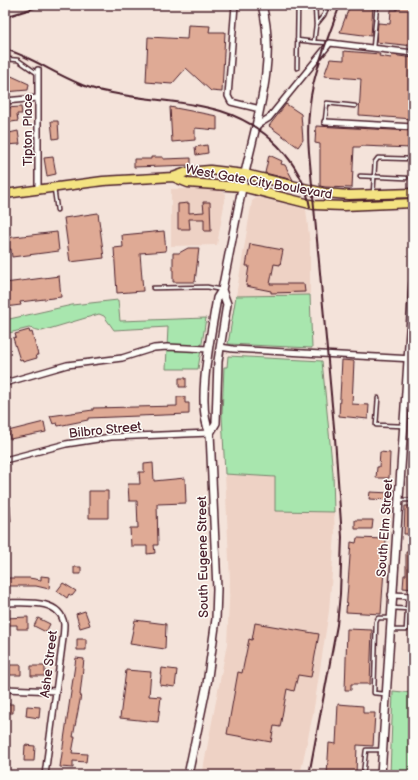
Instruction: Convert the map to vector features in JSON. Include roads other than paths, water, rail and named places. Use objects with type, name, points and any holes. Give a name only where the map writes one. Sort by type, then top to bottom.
[{"type":"main road","name":"South Eugene Street","points":[[188,775],[207,684],[216,618],[217,589],[210,432],[205,423],[208,349],[217,298],[222,290],[242,187],[260,109],[268,57],[267,37],[262,5]]},
{"type":"main road","name":"West Gate City Boulevard","points":[[5,194],[103,181],[173,177],[187,172],[210,170],[245,174],[313,192],[349,195],[413,193]]},
{"type":"main road","name":"West Gate City Boulevard","points":[[173,177],[188,183],[242,187],[314,205],[350,206],[413,203]]},
{"type":"main road","name":"South Elm Street","points":[[381,775],[398,500],[404,426],[410,389],[413,284]]},
{"type":"main road","name":"South Eugene Street","points":[[210,432],[216,423],[216,382],[227,304],[222,290]]},
{"type":"street","points":[[235,5],[228,96],[231,102],[260,109]]},
{"type":"street","points":[[256,126],[268,118],[330,43],[413,54]]},
{"type":"street","name":"Tipton Place","points":[[38,72],[38,189]]},
{"type":"street","points":[[5,100],[38,98]]},
{"type":"street","points":[[325,122],[413,127]]},
{"type":"street","points":[[5,383],[67,365],[122,358],[154,348],[167,347],[208,349]]},
{"type":"street","points":[[220,347],[411,359]]},
{"type":"street","name":"Bilbro Street","points":[[5,460],[66,444],[111,437],[210,432]]},
{"type":"street","points":[[391,595],[411,596]]},
{"type":"street","name":"Ashe Street","points":[[5,603],[49,605],[62,617],[64,624],[45,775]]},
{"type":"street","points":[[5,689],[56,691]]},
{"type":"lane","points":[[297,68],[298,5]]},
{"type":"lane","points":[[314,42],[316,25],[315,5]]},
{"type":"lane","points":[[316,25],[324,15],[328,5]]},
{"type":"lane","points":[[373,48],[377,5]]},
{"type":"lane","points":[[297,40],[330,43]]},
{"type":"lane","points":[[5,59],[18,60],[38,72]]},
{"type":"lane","points":[[325,122],[327,103],[355,106]]},
{"type":"lane","points":[[373,194],[375,162],[378,158],[413,159]]},
{"type":"lane","points":[[360,176],[406,178]]},
{"type":"lane","points":[[54,187],[57,210]]},
{"type":"lane","points":[[153,288],[207,287],[222,290]]},
{"type":"lane","points":[[378,398],[376,425],[404,426]]},
{"type":"lane","points":[[398,500],[413,500]]},
{"type":"lane","points":[[389,629],[406,630],[411,596]]},
{"type":"lane","points":[[391,608],[408,609]]},
{"type":"lane","points":[[385,694],[374,693],[376,622],[378,618],[390,618]]},
{"type":"lane","points":[[363,775],[366,750],[382,750]]},
{"type":"railway","points":[[5,17],[44,5]]},
{"type":"railway","points":[[309,775],[337,625],[340,594],[342,537],[335,438],[308,131],[311,94],[315,77],[340,5]]},
{"type":"railway","points":[[5,49],[27,57],[69,79],[91,88],[116,94],[189,104],[213,109],[236,117],[257,129],[278,146],[284,153],[294,167],[306,190],[310,207]]}]
